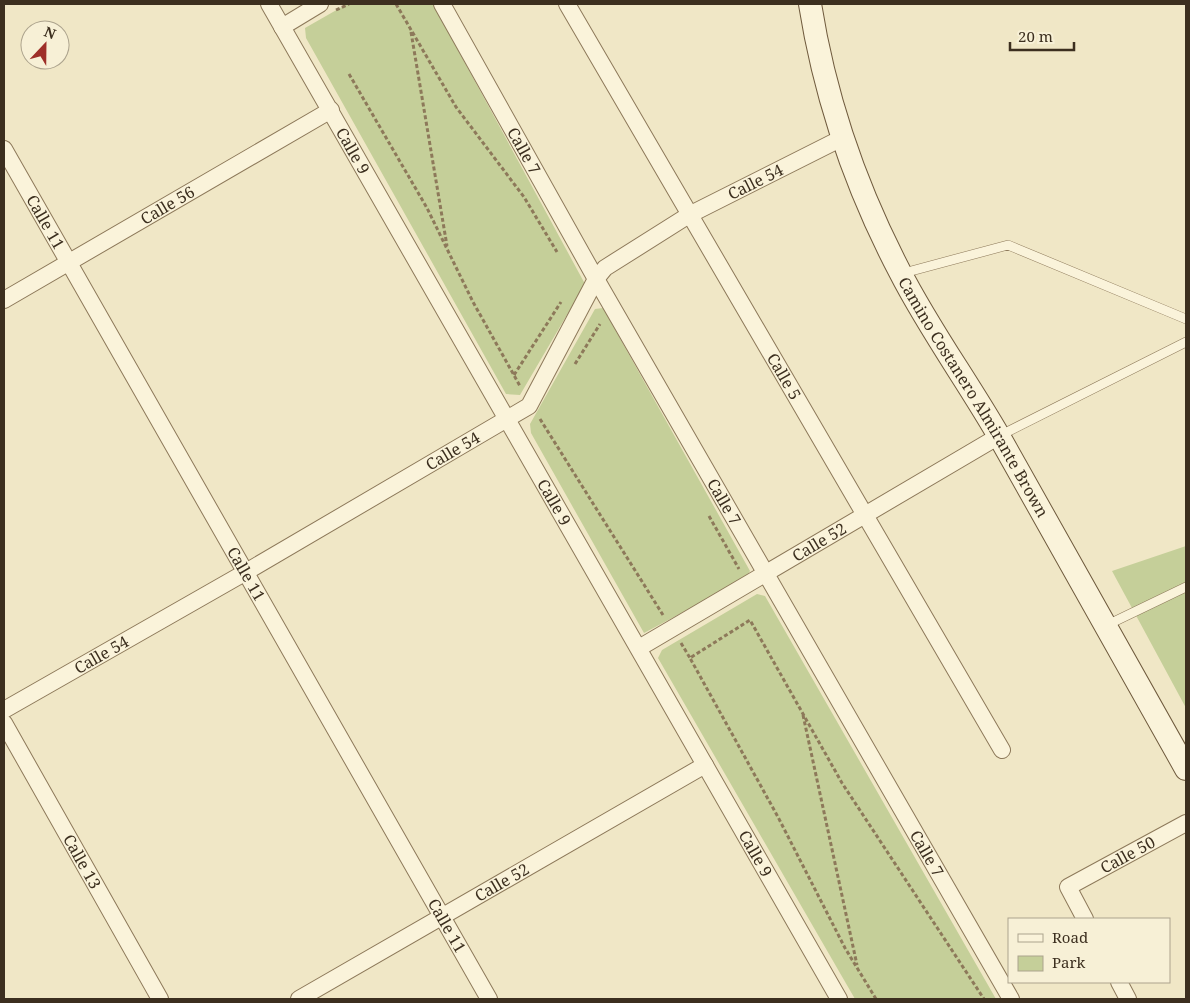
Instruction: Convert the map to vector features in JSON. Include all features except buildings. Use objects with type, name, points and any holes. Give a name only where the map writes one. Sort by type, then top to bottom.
[{"type":"main road","name":"Camino Costanero Almirante Brown","points":[[810,4],[829,95],[842,138],[871,212],[900,274],[999,436],[1186,769]]},
{"type":"street","name":"Calle 9","points":[[269,4],[640,648],[839,999]]},
{"type":"street","points":[[282,27],[320,4]]},
{"type":"street","name":"Calle 7","points":[[442,4],[596,279],[1011,999]]},
{"type":"street","name":"Calle 5","points":[[567,4],[689,215],[867,515],[1002,750]]},
{"type":"street","name":"Calle 56","points":[[4,300],[331,110]]},
{"type":"street","name":"Calle 54","points":[[4,710],[508,419],[530,403],[596,279],[605,268],[689,215],[842,138]]},
{"type":"street","name":"Calle 11","points":[[4,149],[489,999]]},
{"type":"street","name":"Calle 52","points":[[640,648],[999,436]]},
{"type":"street","name":"Calle 13","points":[[4,723],[160,999]]},
{"type":"street","name":"Calle 52","points":[[299,999],[705,765]]},
{"type":"street","name":"Calle 50","points":[[1084,918],[1068,887],[1186,824]]},
{"type":"street","points":[[1120,983],[1128,999]]},
{"type":"lane","points":[[900,274],[1008,245],[1186,319]]},
{"type":"lane","points":[[999,436],[1186,342]]},
{"type":"lane","points":[[1105,626],[1186,587]]},
{"type":"path","points":[[335,11],[349,4]]},
{"type":"path","points":[[411,30],[448,251]]},
{"type":"path","points":[[349,74],[427,208],[473,302],[530,403],[690,658],[876,999]]},
{"type":"path","points":[[514,375],[564,296]]},
{"type":"path","points":[[690,658],[750,620],[842,783],[984,999]]},
{"type":"path","points":[[802,712],[858,968]]},
{"type":"green space","points":[[347,4],[433,4],[585,284],[520,395],[506,394],[306,38],[305,28]]},
{"type":"green space","points":[[603,308],[750,571],[745,579],[644,633],[531,433],[530,424],[595,309]]},
{"type":"green space","points":[[1186,546],[1186,708],[1112,571]]},
{"type":"green space","points":[[757,594],[765,596],[996,999],[855,999],[658,658],[662,650]]}]
